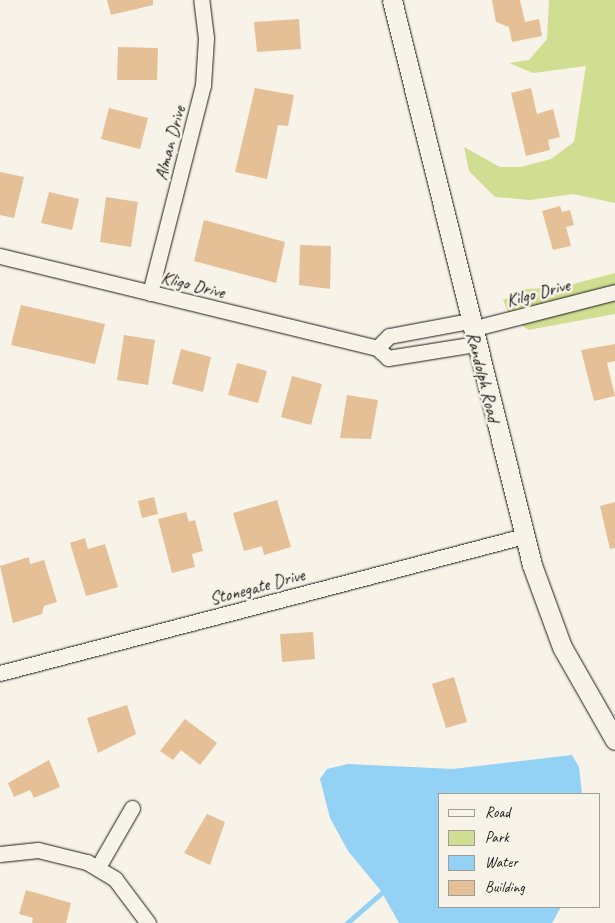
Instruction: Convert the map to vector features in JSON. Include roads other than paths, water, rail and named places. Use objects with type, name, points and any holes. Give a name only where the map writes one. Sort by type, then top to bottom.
[{"type":"street","name":"Alman Drive","points":[[150,293],[203,85],[206,38],[201,0]]},
{"type":"street","name":"Randolph Road","points":[[392,0],[524,536],[562,647],[615,740]]},
{"type":"street","name":"Kligo Drive","points":[[0,256],[377,348],[388,358],[399,359],[472,331]]},
{"type":"street","name":"Kilgo Drive","points":[[472,331],[615,292]]},
{"type":"street","points":[[377,348],[389,336],[472,331]]},
{"type":"street","name":"Stonegate Drive","points":[[0,673],[524,536]]},
{"type":"street","points":[[98,867],[132,808]]},
{"type":"street","points":[[0,854],[38,850],[98,867],[128,893],[148,923]]},
{"type":"water","points":[[572,755],[579,767],[582,793],[438,793],[438,908],[560,908],[552,923],[399,923],[381,891],[348,851],[330,818],[320,779],[327,769],[348,764],[453,769]]},
{"type":"waterway","points":[[347,923],[386,889]]}]
